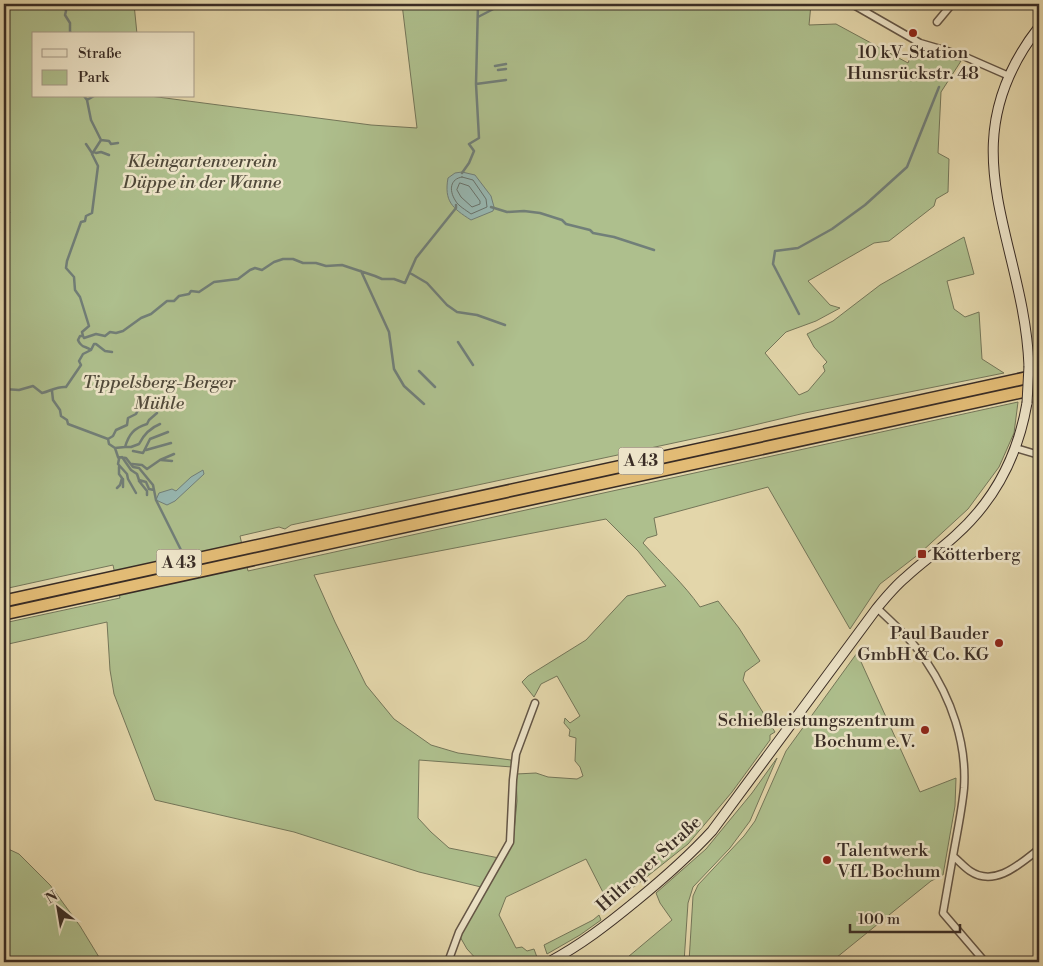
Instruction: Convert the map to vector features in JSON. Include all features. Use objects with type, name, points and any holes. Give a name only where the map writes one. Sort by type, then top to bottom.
[{"type":"highway","name":"A 43","points":[[4,601],[1039,376]]},
{"type":"highway","name":"A 43","points":[[4,614],[1039,388]]},
{"type":"street","points":[[852,4],[920,43],[961,54],[1009,76]]},
{"type":"street","points":[[866,12],[868,4]]},
{"type":"street","points":[[937,22],[952,4]]},
{"type":"street","name":"Hiltroper Straße","points":[[549,962],[596,934],[694,850],[729,810],[877,608],[901,581],[955,537],[975,517],[1008,467],[1016,448],[1028,403],[1029,366],[1024,315],[1002,223],[995,187],[992,154],[1000,100],[1009,76],[1039,27]]},
{"type":"street","points":[[1016,448],[1039,455]]},
{"type":"street","points":[[877,608],[907,638],[926,661],[951,707],[956,724],[964,771],[964,789],[943,913],[985,962]]},
{"type":"street","points":[[448,962],[459,932],[510,842],[516,754],[534,703]]},
{"type":"street","points":[[953,856],[971,872],[986,876],[1001,875],[1016,867],[1039,849]]},
{"type":"green space","points":[[4,4],[134,4],[137,32],[32,32],[32,98],[165,98],[371,125],[417,128],[402,4],[811,4],[809,25],[836,24],[908,63],[915,46],[945,58],[961,61],[941,92],[938,153],[949,159],[948,192],[936,199],[934,206],[889,241],[874,243],[808,281],[830,305],[840,308],[816,321],[786,332],[765,353],[799,395],[808,391],[825,371],[823,366],[827,362],[814,347],[807,334],[833,321],[880,285],[964,237],[974,274],[947,281],[954,309],[965,317],[979,312],[982,359],[1004,373],[805,413],[725,432],[291,525],[285,529],[279,527],[240,536],[248,571],[1018,402],[1014,433],[999,467],[968,509],[919,554],[880,584],[850,629],[768,487],[654,518],[657,535],[647,538],[643,543],[680,582],[700,607],[718,601],[739,628],[760,661],[745,672],[743,680],[775,732],[770,735],[770,740],[732,792],[688,844],[610,906],[586,859],[506,897],[499,915],[516,948],[522,947],[527,951],[534,949],[538,960],[532,962],[479,962],[467,949],[459,935],[481,887],[419,872],[294,832],[155,800],[114,694],[110,670],[107,622],[4,645],[4,623],[120,598],[113,565],[4,589],[4,215],[10,213],[4,200]],"holes":[[[606,519],[638,551],[666,586],[627,596],[586,640],[528,676],[522,682],[534,697],[541,684],[557,676],[580,716],[570,723],[565,718],[564,723],[570,730],[569,736],[576,738],[575,761],[580,767],[583,776],[577,779],[548,777],[536,773],[516,774],[517,801],[513,842],[499,858],[449,848],[418,818],[419,760],[512,767],[511,760],[458,753],[431,745],[394,719],[366,685],[314,575]]]},
{"type":"green space","name":"Talentwerk VfL Bochum","points":[[857,653],[920,792],[956,778],[955,806],[943,875],[931,881],[831,962],[689,962],[693,896],[698,885],[744,836],[755,821],[786,751]]},
{"type":"green space","points":[[777,758],[750,821],[730,848],[693,887],[688,903],[684,962],[622,962],[672,920],[660,903],[656,893],[706,849],[752,793]]},
{"type":"green space","points":[[4,847],[19,854],[50,885],[80,926],[102,962],[4,962]]},
{"type":"green space","points":[[599,915],[601,920],[580,935],[547,954],[544,945],[593,920]]},
{"type":"water","points":[[462,172],[475,175],[491,196],[494,207],[493,211],[471,220],[454,208],[447,193],[448,178],[455,173]]},
{"type":"water","points":[[203,470],[204,474],[175,501],[167,505],[156,500],[159,493],[172,489],[176,491],[191,477]]},
{"type":"waterway","points":[[64,4],[65,15],[70,23],[70,32]]},
{"type":"waterway","points":[[462,173],[474,151],[469,144],[479,138],[476,84],[478,4]]},
{"type":"waterway","points":[[478,17],[503,4]]},
{"type":"waterway","points":[[495,66],[506,64]]},
{"type":"waterway","points":[[498,70],[506,69]]},
{"type":"waterway","points":[[476,84],[506,80]]},
{"type":"waterway","points":[[799,314],[773,264],[775,251],[798,248],[832,229],[865,205],[907,167],[939,87]]},
{"type":"waterway","points":[[83,336],[82,332],[89,326],[80,297],[75,290],[74,277],[66,268],[81,222],[85,221],[86,216],[92,213],[98,166],[92,154],[101,140],[91,120],[86,98]]},
{"type":"waterway","points":[[87,100],[90,98]]},
{"type":"waterway","points":[[101,140],[109,141],[111,144],[118,143]]},
{"type":"waterway","points":[[86,144],[92,153]]},
{"type":"waterway","points":[[94,152],[109,155]]},
{"type":"waterway","points":[[83,336],[84,338],[96,334],[105,336],[110,332],[123,331],[141,318],[151,314],[167,301],[174,301],[179,296],[189,294],[191,291],[199,292],[214,282],[238,279],[250,270],[255,268],[262,270],[274,262],[283,259],[293,259],[303,263],[316,263],[326,266],[342,265],[382,279],[394,279],[405,283],[416,258],[456,208],[456,205]]},
{"type":"waterway","points":[[491,207],[507,212],[524,211],[540,213],[562,220],[566,224],[590,230],[593,233],[614,237],[654,250]]},
{"type":"waterway","points":[[361,271],[389,332],[394,369],[404,386],[424,404]]},
{"type":"waterway","points":[[410,273],[427,283],[447,305],[457,312],[477,315],[505,325]]},
{"type":"waterway","points":[[4,389],[19,390],[33,386],[42,393],[66,387],[81,365],[79,361],[83,354],[91,350],[79,343],[80,336],[83,336]]},
{"type":"waterway","points":[[458,342],[473,365]]},
{"type":"waterway","points":[[91,350],[94,344],[96,344],[105,351],[112,352]]},
{"type":"waterway","points":[[419,371],[435,387]]},
{"type":"waterway","points":[[52,391],[53,400],[60,410],[61,416],[67,420],[68,424],[108,439],[109,444],[115,448],[118,457],[126,458],[133,467],[139,468],[153,485],[156,500],[181,550]]},
{"type":"waterway","points":[[108,439],[113,436],[116,430],[127,425],[128,418],[136,414],[140,406]]},
{"type":"waterway","points":[[115,448],[125,447],[128,438],[133,432],[147,424],[157,413]]},
{"type":"waterway","points":[[125,447],[139,444],[153,427],[160,424]]},
{"type":"waterway","points":[[133,451],[143,453],[150,439],[168,432]]},
{"type":"waterway","points":[[146,450],[171,443]]},
{"type":"waterway","points":[[132,464],[142,465],[147,469],[160,460],[174,454]]},
{"type":"waterway","points":[[118,457],[118,464],[127,474],[136,493]]},
{"type":"waterway","points":[[122,457],[131,470],[137,474],[139,480],[146,482],[149,489],[154,490]]},
{"type":"waterway","points":[[161,460],[172,461]]},
{"type":"waterway","points":[[117,488],[122,478],[119,474],[119,467]]},
{"type":"waterway","points":[[123,479],[123,487]]},
{"type":"waterway","points":[[139,481],[147,491],[147,495]]},
{"type":"place","name":"10 kV-Station Hunsrückstr. 48","points":[[913,33]]},
{"type":"place","name":"Kötterberg","points":[[922,554]]},
{"type":"place","name":"Paul Bauder GmbH & Co. KG","points":[[999,643]]},
{"type":"place","name":"Schießleistungszentrum Bochum e.V.","points":[[925,730]]},
{"type":"place","name":"Talentwerk VfL Bochum","points":[[827,860]]},
{"type":"park label","name":"Kleingartenverrein Düppe in der Wanne","points":[[202,171]]},
{"type":"park label","name":"Tippelsberg-Berger Mühle","points":[[159,392]]}]
